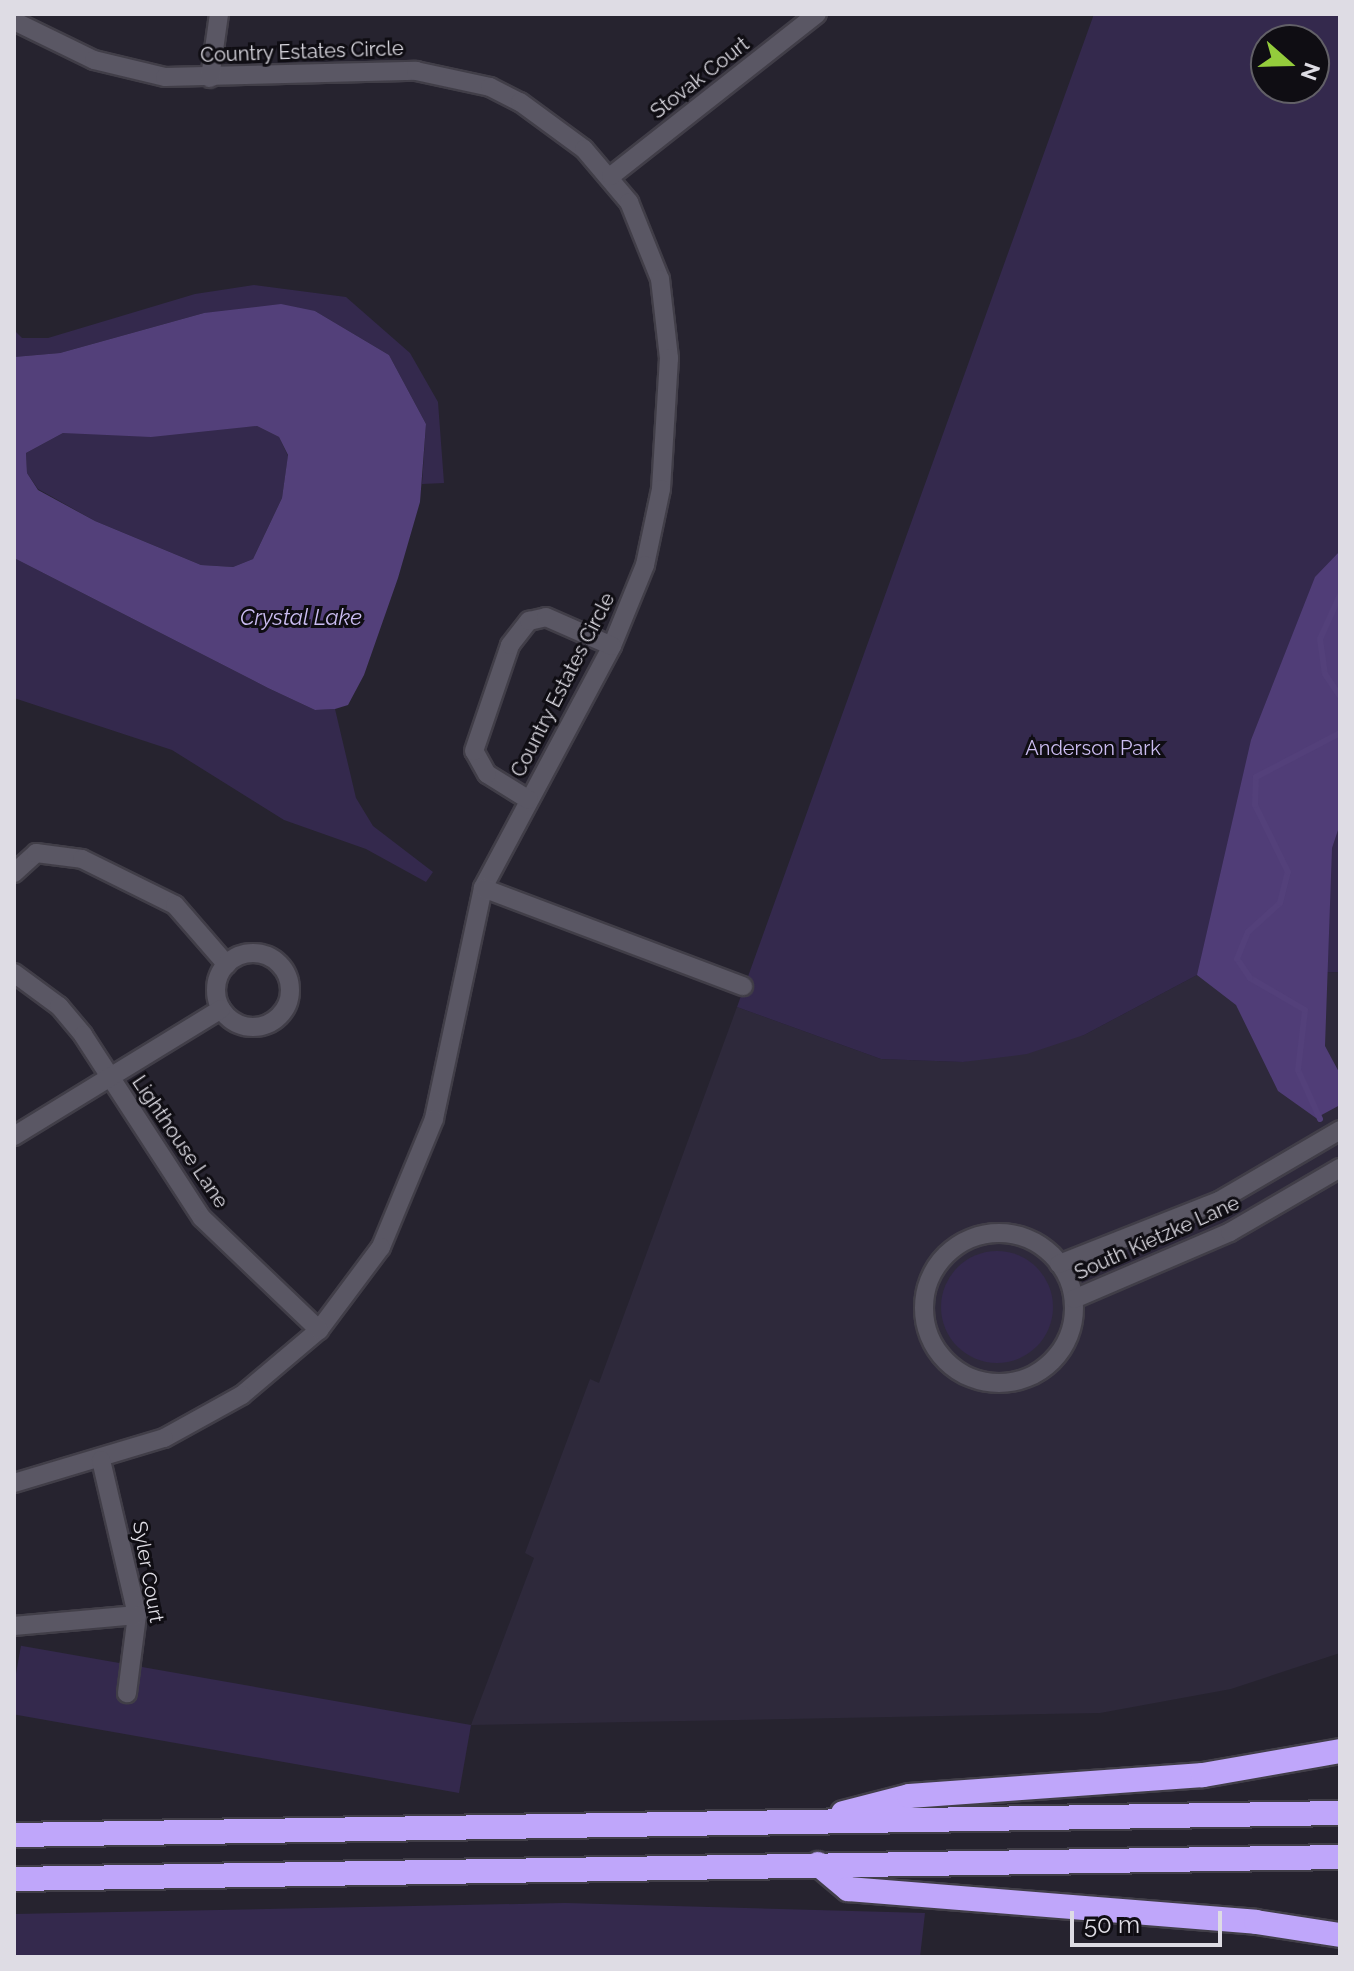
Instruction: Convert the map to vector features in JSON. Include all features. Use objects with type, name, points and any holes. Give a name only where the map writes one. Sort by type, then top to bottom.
[{"type":"highway","points":[[818,1821],[909,1796],[1203,1775],[1340,1751]]},
{"type":"highway","points":[[14,1835],[1340,1813]]},
{"type":"highway","points":[[14,1879],[1340,1857]]},
{"type":"highway","points":[[818,1864],[848,1889],[1256,1922],[1340,1935]]},
{"type":"street","points":[[210,78],[219,14]]},
{"type":"street","name":"Stovak Court","points":[[611,176],[817,14]]},
{"type":"street","name":"Country Estates Circle","points":[[14,21],[128,70],[210,78],[375,70],[454,76],[555,123],[611,176],[660,279],[669,358],[653,530],[612,646],[483,888],[421,1163],[381,1247],[319,1330],[199,1421],[101,1460],[14,1483]]},
{"type":"street","points":[[529,800],[487,774],[474,751],[510,645],[529,621],[546,617],[612,646]]},
{"type":"street","points":[[14,873],[36,853],[82,859],[175,905],[227,965]]},
{"type":"street","points":[[483,888],[743,986]]},
{"type":"street","points":[[249,953],[277,961],[291,986],[289,1001],[272,1023],[258,1028],[243,1027],[221,1009],[217,980],[227,965],[249,953]]},
{"type":"street","name":"Lighthouse Lane","points":[[14,973],[59,1006],[202,1218],[319,1330]]},
{"type":"street","points":[[14,1136],[221,1009]]},
{"type":"street","name":"South Kietzke Lane","points":[[1059,1264],[1219,1201],[1340,1130]]},
{"type":"street","name":"South Kietzke Lane","points":[[1074,1299],[1230,1232],[1340,1168]]},
{"type":"street","name":"South Kietzke Lane","points":[[977,1235],[1022,1236],[1059,1264],[1074,1299],[1069,1337],[1052,1363],[1017,1382],[969,1378],[938,1354],[927,1334],[925,1290],[956,1246],[977,1235]]},
{"type":"street","name":"Syler Court","points":[[101,1460],[137,1615],[127,1693]]},
{"type":"street","points":[[14,1626],[137,1615]]},
{"type":"shaded area","points":[[1340,551],[1340,824],[1332,848],[1325,1046],[1340,1074],[1340,1105],[1316,1118],[1278,1091],[1236,1005],[1197,975],[1251,740],[1315,577]]},
{"type":"shaded area","points":[[1340,972],[1340,1653],[1231,1689],[1100,1713],[471,1725],[534,1558],[525,1553],[590,1379],[599,1383],[737,1007],[881,1059],[963,1062],[1084,1035],[1197,975]]},
{"type":"green space","name":"Anderson Park","points":[[1094,14],[1340,14],[1340,972],[1197,975],[1084,1035],[1027,1054],[963,1062],[881,1059],[737,1007]]},
{"type":"green space","points":[[254,285],[346,297],[410,353],[438,402],[444,483],[422,484],[426,424],[389,355],[315,311],[204,313],[60,353],[14,357],[14,330],[22,338],[48,338],[195,294]]},
{"type":"green space","points":[[257,426],[279,437],[288,456],[282,498],[253,559],[233,567],[201,565],[95,521],[38,489],[27,473],[26,453],[63,433]]},
{"type":"green space","points":[[14,558],[268,688],[315,710],[335,709],[356,798],[373,826],[433,872],[426,882],[366,849],[284,820],[172,750],[14,698]]},
{"type":"green space","points":[[997,1251],[1018,1256],[1036,1268],[1048,1286],[1053,1307],[1048,1328],[1036,1346],[1018,1358],[997,1363],[976,1358],[958,1346],[946,1328],[941,1307],[946,1286],[958,1268],[976,1256]]},
{"type":"green space","points":[[21,1646],[471,1725],[459,1793],[14,1714],[14,1685]]},
{"type":"green space","points":[[565,1903],[925,1913],[920,1957],[14,1957],[14,1914]]},
{"type":"water","name":"Crystal Lake","points":[[281,304],[315,311],[389,355],[426,424],[420,502],[398,578],[364,675],[348,705],[315,710],[14,558],[14,357],[60,353],[204,313]],"holes":[[[257,426],[279,437],[288,455],[282,498],[253,559],[233,567],[201,565],[95,521],[38,490],[27,473],[26,453],[63,433],[151,437]]]},
{"type":"waterway","points":[[1340,595],[1320,639],[1325,674],[1340,696]]},
{"type":"waterway","points":[[1320,1119],[1298,1070],[1305,1010],[1250,978],[1237,959],[1248,932],[1280,903],[1288,872],[1255,805],[1256,777],[1340,733]]}]
